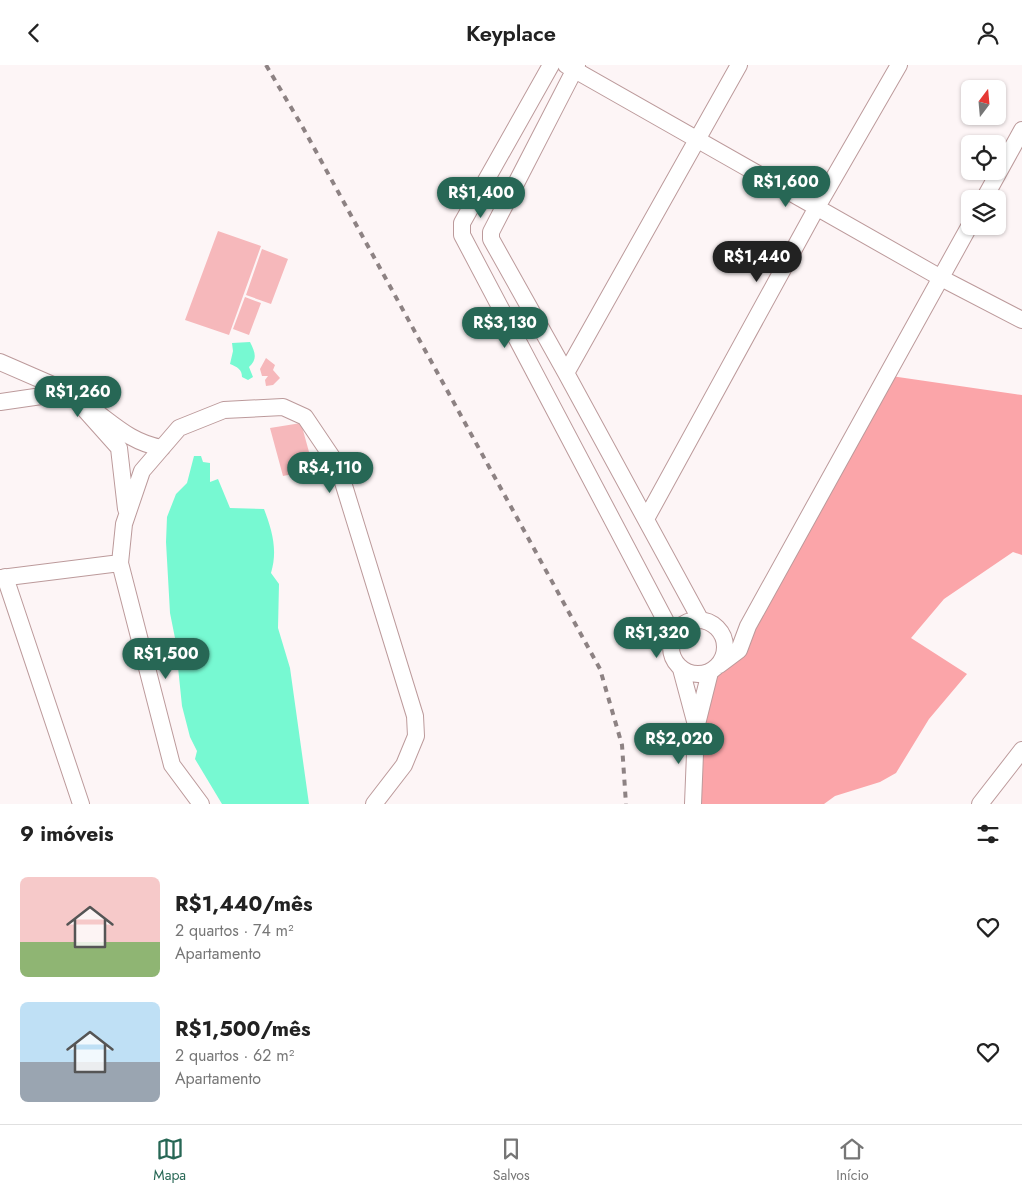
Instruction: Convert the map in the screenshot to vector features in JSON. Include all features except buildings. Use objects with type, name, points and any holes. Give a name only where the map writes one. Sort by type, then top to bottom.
[{"type":"street","points":[[552,65],[462,223],[462,235],[673,635]]},
{"type":"street","points":[[566,373],[740,65]]},
{"type":"street","points":[[646,519],[816,207],[899,65]]},
{"type":"street","points":[[700,619],[491,239],[492,232],[573,67],[941,278],[1022,320]]},
{"type":"street","points":[[989,190],[1022,130]]},
{"type":"street","points":[[461,229],[491,239]]},
{"type":"street","points":[[681,669],[695,675],[715,669],[739,650],[748,626],[965,235]]},
{"type":"street","points":[[0,362],[69,392],[126,435],[146,445],[162,448]]},
{"type":"street","points":[[0,402],[69,392]]},
{"type":"street","points":[[69,392],[119,448],[127,517]]},
{"type":"street","points":[[200,804],[172,765],[120,563],[124,524],[142,471],[179,428],[224,410],[283,407],[305,417],[338,466],[415,716],[416,736],[404,765],[374,804]]},
{"type":"street","points":[[81,804],[3,578],[120,563]]},
{"type":"street","points":[[693,804],[696,727],[715,669],[725,653],[724,639],[719,629],[710,622],[700,619],[689,621],[679,626],[673,635],[670,647],[673,659],[681,669],[696,727]]},
{"type":"street","points":[[724,639],[748,626]]},
{"type":"street","points":[[980,804],[1022,750]]},
{"type":"shaded area","points":[[218,231],[261,246],[229,335],[185,320]]},
{"type":"shaded area","points":[[262,249],[288,259],[271,304],[246,295]]},
{"type":"shaded area","points":[[245,297],[261,303],[249,335],[233,329]]},
{"type":"shaded area","points":[[250,342],[255,358],[249,367],[253,377],[248,380],[242,377],[239,369],[230,364],[233,351],[232,343]]},
{"type":"shaded area","points":[[266,358],[275,365],[273,370],[280,378],[273,385],[266,386],[265,380],[268,376],[262,376],[260,369]]},
{"type":"shaded area","points":[[891,376],[1022,395],[1022,555],[1013,552],[944,599],[911,638],[967,674],[929,719],[896,773],[880,782],[835,796],[824,804],[697,804],[706,708],[716,675],[741,654]]},
{"type":"shaded area","points":[[301,423],[314,470],[283,476],[270,428]]},
{"type":"shaded area","points":[[194,456],[201,456],[203,462],[210,463],[210,482],[218,479],[230,508],[264,509],[272,532],[274,556],[271,573],[279,584],[278,628],[290,668],[309,804],[222,804],[195,759],[197,751],[190,737],[182,706],[175,638],[170,613],[166,542],[167,517],[176,494],[187,483]]},
{"type":"railway","points":[[266,65],[302,126],[600,669],[622,745],[626,804]]}]
